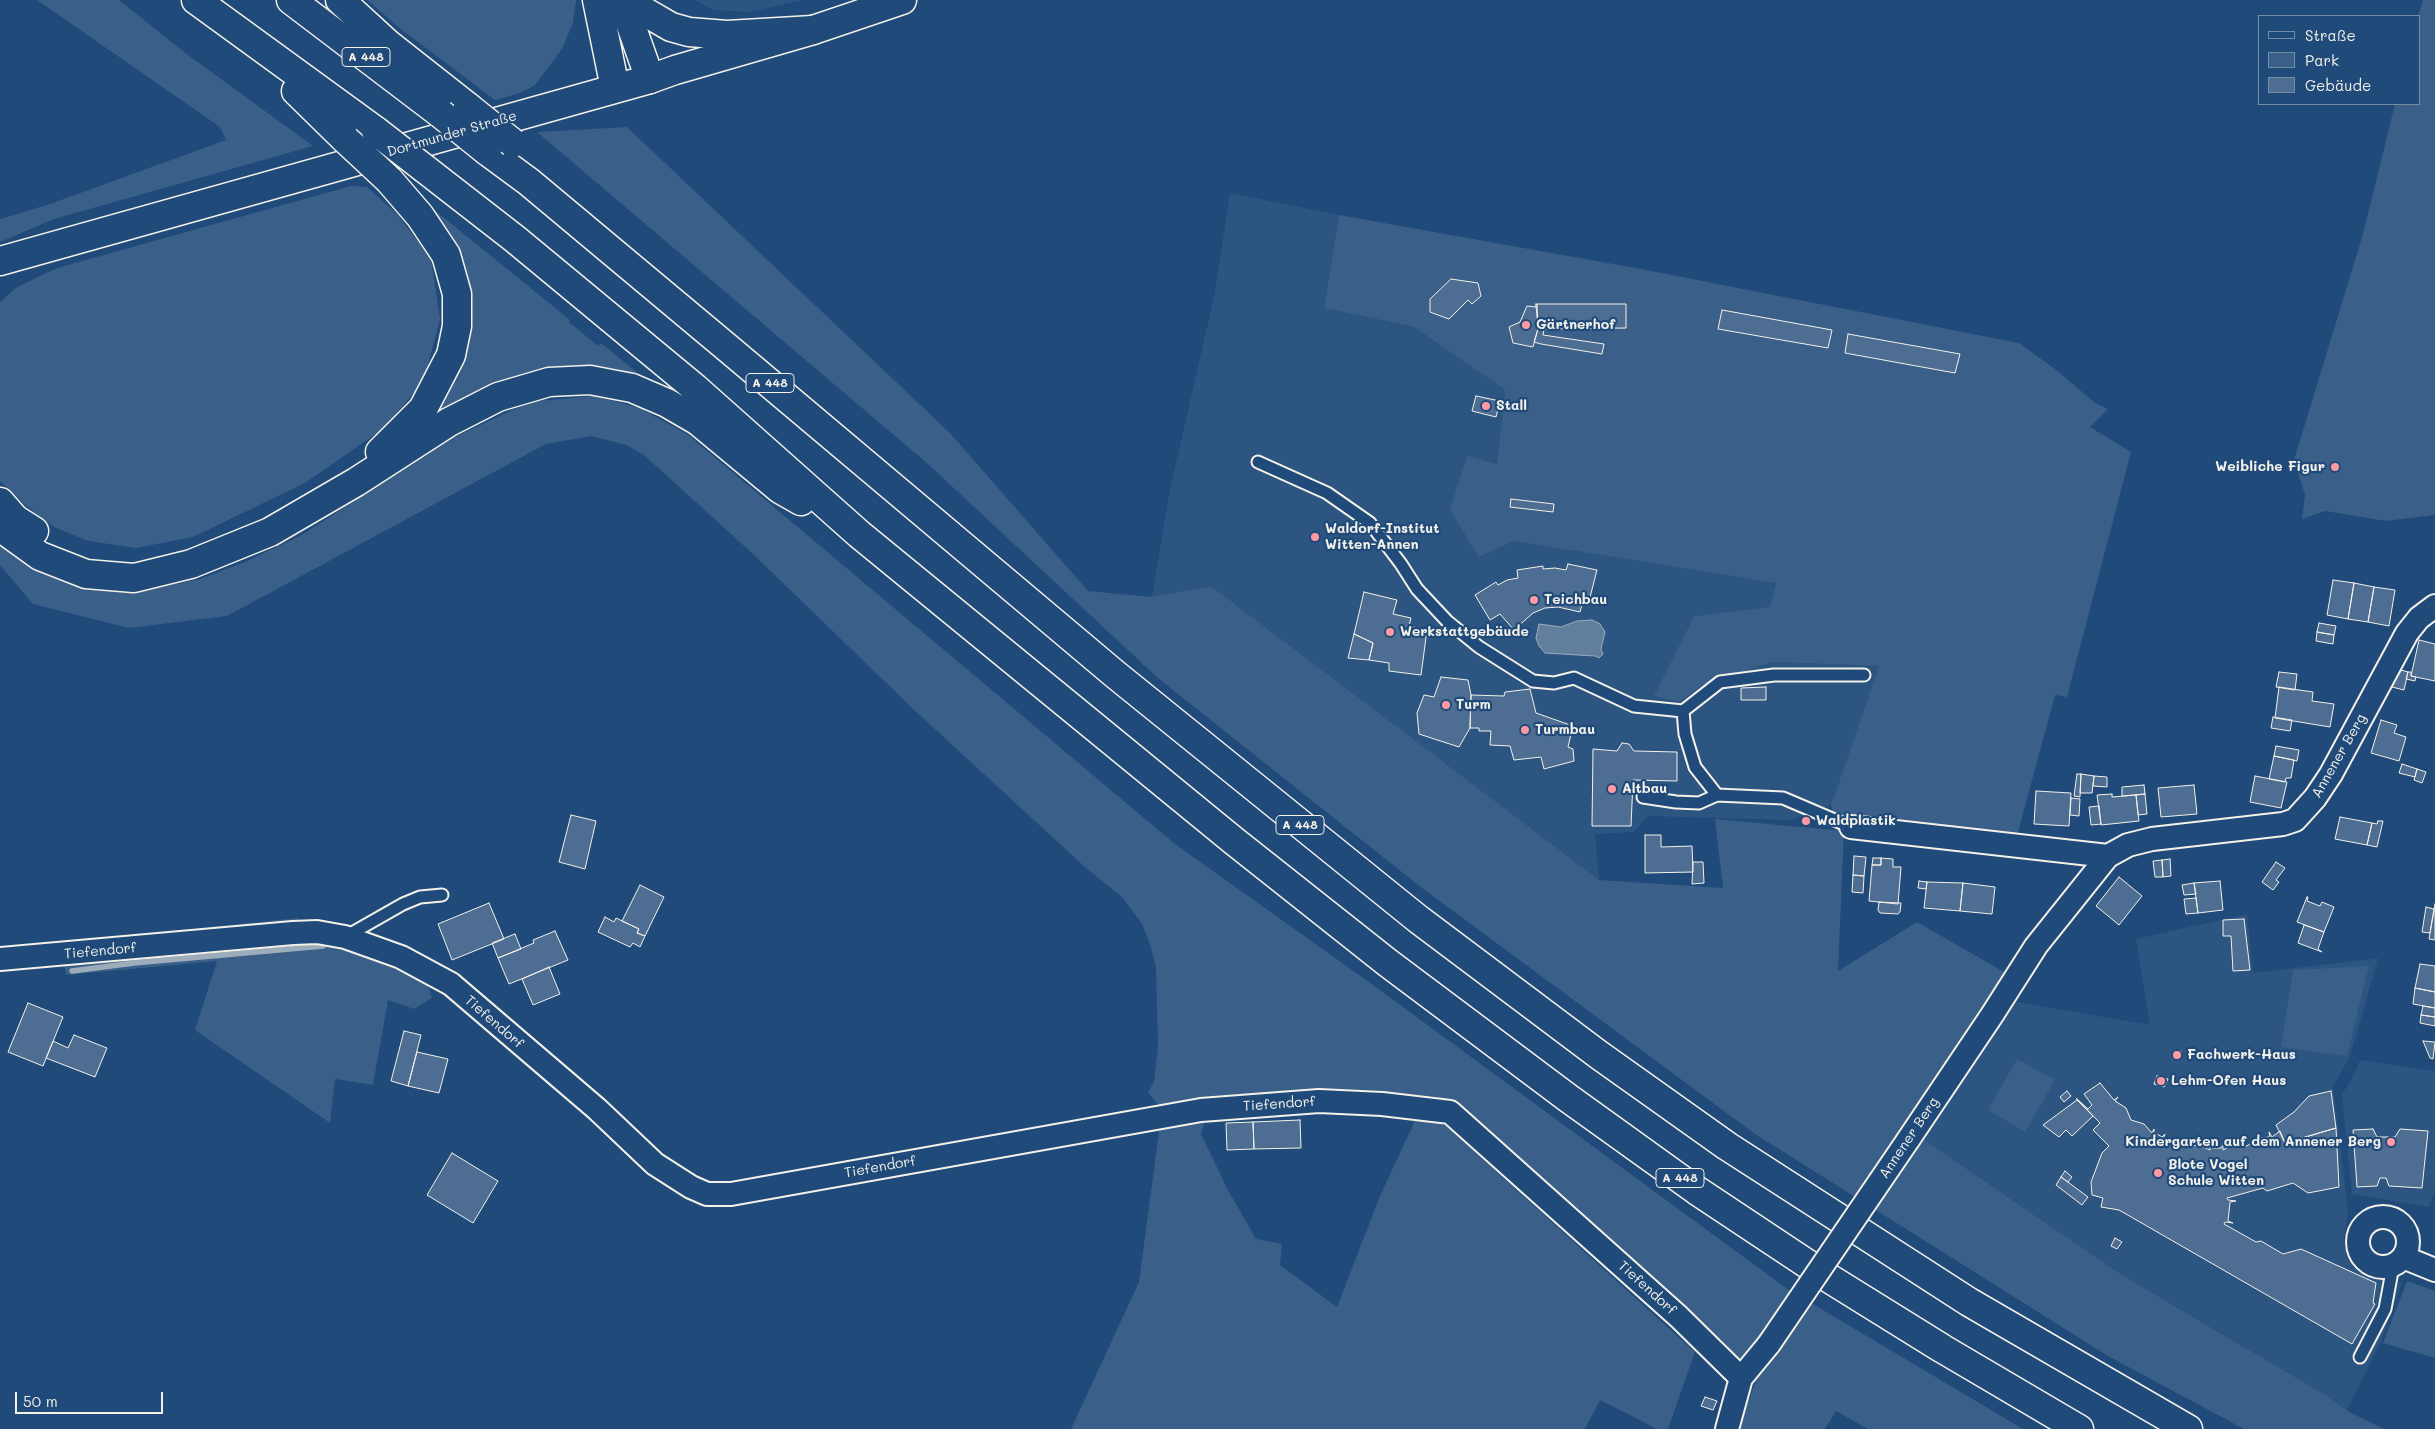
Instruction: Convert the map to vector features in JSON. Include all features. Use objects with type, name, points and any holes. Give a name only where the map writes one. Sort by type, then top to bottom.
[{"type":"main road","name":"A 448","points":[[196,0],[376,131],[523,246],[695,388],[858,534],[1380,957],[1568,1098],[1696,1190],[1827,1277],[1943,1349],[2080,1429]]},
{"type":"main road","name":"A 448","points":[[291,0],[529,182],[1102,663],[1425,925],[1599,1055],[1727,1146],[1968,1302],[2188,1429]]},
{"type":"main road","points":[[340,0],[388,44],[513,143],[529,182]]},
{"type":"main road","points":[[597,0],[615,88]]},
{"type":"main road","points":[[622,0],[650,79]]},
{"type":"main road","points":[[630,0],[640,9],[672,27],[689,32],[726,35],[813,30]]},
{"type":"main road","name":"Dortmunder Straße","points":[[0,261],[650,79],[813,30],[902,0]]},
{"type":"main road","points":[[0,502],[15,519],[47,538],[87,555],[133,562],[165,557],[233,536],[314,494],[385,448],[423,409],[451,355],[458,326],[457,294],[446,255],[420,216],[389,180],[229,25]]},
{"type":"main road","points":[[0,527],[40,556],[86,574],[134,578],[192,564],[270,532],[356,482],[449,422],[498,397],[549,382],[590,380],[632,388],[667,403],[698,421],[780,488],[858,534]]},
{"type":"street","name":"Annener Berg","points":[[1726,1429],[1741,1378],[1769,1344],[1992,1015],[2036,946],[2108,856],[2128,845],[2152,839],[2274,826],[2295,820],[2315,798],[2331,774],[2407,633],[2419,618],[2435,606]]},
{"type":"street","points":[[1851,827],[2108,856]]},
{"type":"street","name":"Tiefendorf","points":[[0,960],[293,933],[316,932],[345,937],[401,957],[451,984],[597,1110],[655,1164],[690,1188],[707,1194],[731,1194],[1201,1110],[1319,1101],[1382,1104],[1450,1112],[1679,1317],[1741,1378]]},
{"type":"street","points":[[2398,1261],[2435,1270]]},
{"type":"lane","points":[[1258,462],[1327,492],[1370,523],[1417,589],[1447,620],[1479,647],[1533,681],[1554,683],[1574,678],[1634,706],[1683,710],[1720,682],[1774,675],[1864,675]]},
{"type":"lane","points":[[1683,710],[1685,734],[1695,768],[1717,795]]},
{"type":"lane","points":[[1643,797],[1676,802],[1700,803],[1717,795],[1783,798],[1851,827]]},
{"type":"lane","points":[[345,937],[402,904],[420,897],[442,895]]},
{"type":"lane","points":[[2360,1357],[2385,1309],[2398,1261]]},
{"type":"shaded area","points":[[695,0],[804,0],[749,12],[713,10]]},
{"type":"shaded area","name":"Waldorf-Institut Witten-Annen","points":[[1230,193],[1339,215],[1324,308],[1414,327],[1505,390],[1497,464],[1513,541],[1776,583],[1771,607],[1694,616],[1655,696],[1680,702],[1702,685],[1772,662],[1879,666],[1831,805],[1818,812],[1789,820],[1647,816],[1634,832],[1595,834],[1599,881],[1211,586],[1152,597],[1170,489],[1214,297]]},
{"type":"shaded area","points":[[1592,620],[1600,624],[1605,632],[1601,649],[1603,654],[1599,658],[1595,656],[1545,653],[1539,646],[1536,638],[1539,624],[1561,627],[1577,621]]},
{"type":"shaded area","name":"Blote Vogel Schule Witten","points":[[2247,914],[2253,973],[2378,958],[2350,1057],[2333,1086],[2348,1210],[2344,1239],[2347,1259],[2369,1272],[2402,1283],[2381,1341],[2347,1410],[2327,1396],[2122,1275],[1920,1137],[2011,1001],[2150,1025],[2136,939]]},
{"type":"shaded area","name":"Kindergarten auf dem Annener Berg","points":[[2360,1060],[2435,1071],[2435,1190],[2429,1207],[2352,1194],[2342,1094],[2351,1081]]},
{"type":"green space","points":[[37,0],[119,0],[184,52],[313,146],[54,219],[0,242],[0,219],[50,204],[226,140],[220,127]]},
{"type":"green space","points":[[367,0],[576,0],[573,23],[562,49],[535,85],[520,93],[495,100],[402,30]]},
{"type":"green space","points":[[2423,0],[2435,0],[2435,515],[2386,521],[2325,511],[2302,519],[2305,495],[2294,460],[2363,234],[2395,105],[2420,105],[2420,15],[2418,15]]},
{"type":"green space","points":[[627,127],[950,433],[1088,591],[1152,597],[1211,586],[1599,880],[1723,888],[1715,819],[1844,831],[1838,971],[1917,922],[2011,976],[1920,1137],[2122,1275],[2327,1396],[2351,1413],[2384,1429],[2244,1429],[2108,1356],[1755,1134],[1422,888],[1159,679],[928,464],[537,132]]},
{"type":"green space","points":[[351,186],[367,187],[397,214],[431,259],[440,319],[424,381],[383,429],[305,483],[193,537],[136,548],[88,541],[54,527],[24,504],[0,481],[0,302],[17,287],[57,268]]},
{"type":"green space","points":[[427,204],[570,320],[569,322],[598,346],[601,343],[650,383],[610,375],[424,428],[460,352]]},
{"type":"green space","points":[[1339,215],[1641,269],[2019,343],[2055,369],[2095,403],[2108,409],[2090,427],[2131,452],[2067,697],[2055,695],[2017,836],[1853,819],[1833,814],[1831,805],[1879,666],[1772,662],[1702,685],[1680,702],[1654,696],[1694,616],[1770,607],[1776,583],[1513,541],[1479,557],[1450,510],[1467,456],[1497,464],[1505,390],[1414,327],[1324,308]]},
{"type":"green space","points":[[591,396],[641,409],[687,434],[1175,844],[1369,982],[1786,1288],[2023,1429],[1868,1429],[1836,1411],[1825,1429],[1738,1429],[1757,1378],[1444,1104],[1211,1099],[1201,1134],[1228,1190],[1256,1239],[1282,1244],[1280,1265],[1337,1307],[1380,1196],[1419,1112],[1447,1127],[1695,1352],[1668,1429],[1657,1429],[1600,1400],[1585,1429],[1071,1429],[1139,1282],[1162,1109],[1148,1093],[1154,1081],[1158,1047],[1156,968],[1150,944],[1142,924],[1123,898],[1086,868],[911,707],[753,554],[644,455],[626,445],[592,436],[546,444],[227,616],[129,628],[33,604],[0,565],[0,544],[30,564],[117,590],[152,589],[200,579],[245,562],[300,536],[455,437],[512,410],[539,401]]},
{"type":"green space","points":[[298,918],[317,938],[426,978],[432,998],[414,1009],[388,1000],[373,1085],[335,1079],[330,1123],[195,1030],[217,961],[66,975],[55,949],[0,949]]},
{"type":"green space","points":[[2369,966],[2347,1056],[2281,1047],[2293,970]]},
{"type":"green space","points":[[2017,1059],[2055,1080],[2025,1132],[1988,1110]]},
{"type":"green space","points":[[2407,1281],[2435,1291],[2435,1358],[2383,1343]]},
{"type":"building","points":[[1451,279],[1478,283],[1481,296],[1472,304],[1468,300],[1449,319],[1430,312],[1430,299]]},
{"type":"building","name":"Gärtnerhof","points":[[1536,304],[1538,329],[1533,347],[1513,343],[1509,327],[1520,322],[1527,306],[1536,307]]},
{"type":"building","points":[[1537,304],[1626,304],[1626,328],[1544,329],[1543,335],[1604,344],[1602,354],[1541,344],[1534,342],[1538,329]]},
{"type":"building","points":[[1722,310],[1832,330],[1828,348],[1718,329]]},
{"type":"building","points":[[1848,334],[1960,354],[1955,373],[1845,353]]},
{"type":"building","name":"Stall","points":[[1476,396],[1500,401],[1496,417],[1472,411]]},
{"type":"building","points":[[1511,499],[1554,504],[1553,512],[1510,507]]},
{"type":"building","name":"Teichbau","points":[[1568,564],[1597,570],[1588,605],[1582,604],[1580,612],[1558,607],[1545,608],[1533,613],[1514,630],[1500,614],[1490,620],[1475,595],[1496,582],[1498,585],[1507,580],[1518,578],[1517,570],[1543,566],[1543,569],[1555,568],[1566,570]]},
{"type":"building","points":[[2333,580],[2354,583],[2348,619],[2327,615]]},
{"type":"building","points":[[2354,583],[2374,587],[2368,622],[2348,619]]},
{"type":"building","points":[[2374,587],[2395,590],[2389,626],[2368,622]]},
{"type":"building","name":"Werkstattgebäude","points":[[1364,592],[1397,600],[1393,614],[1411,618],[1409,626],[1427,630],[1421,675],[1389,671],[1389,663],[1369,660],[1373,643],[1354,634]]},
{"type":"building","points":[[2319,623],[2336,626],[2334,635],[2317,632]]},
{"type":"building","points":[[2317,632],[2334,635],[2333,644],[2316,641]]},
{"type":"building","points":[[1354,634],[1373,643],[1369,660],[1348,658]]},
{"type":"building","points":[[2419,640],[2435,644],[2435,681],[2411,676]]},
{"type":"building","points":[[2397,669],[2408,672],[2404,690],[2392,687]]},
{"type":"building","points":[[2279,672],[2297,674],[2295,690],[2276,687]]},
{"type":"building","points":[[2408,672],[2411,672],[2411,676],[2416,677],[2415,681],[2406,679]]},
{"type":"building","name":"Turm","points":[[1441,677],[1468,680],[1471,695],[1470,728],[1459,747],[1419,734],[1417,713],[1424,695],[1434,697]]},
{"type":"building","points":[[1766,687],[1766,700],[1741,700],[1741,688]]},
{"type":"building","points":[[2279,687],[2313,692],[2312,701],[2334,704],[2330,727],[2275,718]]},
{"type":"building","name":"Turmbau","points":[[1530,689],[1536,713],[1573,726],[1568,747],[1573,749],[1574,761],[1544,769],[1541,757],[1514,760],[1510,746],[1490,745],[1491,731],[1479,731],[1479,728],[1470,728],[1471,695],[1504,696],[1505,692]]},
{"type":"building","points":[[2273,717],[2292,720],[2290,731],[2271,728]]},
{"type":"building","points":[[2381,720],[2397,725],[2394,733],[2406,737],[2399,761],[2371,753]]},
{"type":"building","name":"Altbau","points":[[1622,743],[1629,744],[1634,751],[1677,752],[1677,781],[1633,780],[1631,826],[1592,826],[1593,749],[1617,751]]},
{"type":"building","points":[[2276,746],[2299,750],[2297,761],[2274,756]]},
{"type":"building","points":[[2274,756],[2294,760],[2291,778],[2286,778],[2285,782],[2269,779]]},
{"type":"building","points":[[2402,764],[2417,769],[2415,777],[2399,773]]},
{"type":"building","points":[[2417,769],[2426,772],[2422,783],[2414,780]]},
{"type":"building","points":[[2077,774],[2081,774],[2080,797],[2074,796]]},
{"type":"building","points":[[2081,774],[2094,776],[2092,793],[2080,793]]},
{"type":"building","points":[[2094,776],[2107,777],[2107,787],[2093,786]]},
{"type":"building","points":[[2255,776],[2287,782],[2281,808],[2250,802]]},
{"type":"building","points":[[2144,785],[2145,794],[2122,796],[2122,787]]},
{"type":"building","points":[[2194,785],[2197,814],[2161,817],[2158,788]]},
{"type":"building","points":[[2036,791],[2071,793],[2069,826],[2034,824]]},
{"type":"building","points":[[2112,794],[2112,797],[2136,795],[2139,821],[2101,825],[2097,795]]},
{"type":"building","points":[[2145,794],[2147,814],[2138,815],[2136,795]]},
{"type":"building","points":[[2071,798],[2080,799],[2079,816],[2070,815]]},
{"type":"building","points":[[2099,806],[2101,824],[2091,825],[2089,807]]},
{"type":"building","points":[[571,815],[596,821],[585,869],[559,862]]},
{"type":"building","points":[[2340,817],[2372,823],[2367,845],[2335,839]]},
{"type":"building","points":[[2378,821],[2383,821],[2377,847],[2367,845],[2372,823],[2377,824]]},
{"type":"building","points":[[1645,835],[1661,835],[1661,847],[1692,846],[1693,872],[1645,873]]},
{"type":"building","points":[[1854,856],[1866,857],[1864,876],[1853,875]]},
{"type":"building","points":[[1873,858],[1881,858],[1881,865],[1872,865]]},
{"type":"building","points":[[1881,858],[1893,859],[1893,867],[1901,867],[1898,904],[1869,901],[1872,865],[1881,865]]},
{"type":"building","points":[[2170,859],[2171,876],[2163,877],[2162,860]]},
{"type":"building","points":[[2162,860],[2163,877],[2155,877],[2153,861]]},
{"type":"building","points":[[1693,862],[1703,862],[1704,883],[1692,884]]},
{"type":"building","points":[[2276,862],[2285,868],[2276,880],[2279,882],[2273,890],[2262,882]]},
{"type":"building","points":[[1853,875],[1864,876],[1863,893],[1852,892]]},
{"type":"building","points":[[2119,877],[2142,896],[2119,925],[2096,906]]},
{"type":"building","points":[[1919,881],[1927,882],[1926,889],[1918,888]]},
{"type":"building","points":[[2220,881],[2223,910],[2198,913],[2194,883]]},
{"type":"building","points":[[1927,882],[1963,883],[1960,911],[1924,908]]},
{"type":"building","points":[[1963,883],[1995,887],[1992,914],[1960,911]]},
{"type":"building","points":[[2194,883],[2196,894],[2184,895],[2182,885]]},
{"type":"building","points":[[640,885],[664,897],[645,936],[637,933],[639,929],[622,921]]},
{"type":"building","points":[[2307,897],[2307,901],[2320,906],[2322,902],[2334,907],[2324,932],[2297,922]]},
{"type":"building","points":[[2196,898],[2198,913],[2186,914],[2184,899]]},
{"type":"building","points":[[1879,902],[1901,903],[1900,912],[1898,914],[1880,913],[1878,910]]},
{"type":"building","points":[[489,903],[504,939],[452,960],[438,924]]},
{"type":"building","points":[[2435,904],[2435,940],[2429,939]]},
{"type":"building","points":[[2426,907],[2434,909],[2430,933],[2422,932]]},
{"type":"building","points":[[605,917],[614,922],[616,918],[639,929],[637,933],[645,936],[640,947],[633,943],[630,947],[598,932]]},
{"type":"building","points":[[2244,919],[2250,970],[2233,971],[2231,936],[2223,936],[2223,920]]},
{"type":"building","points":[[2304,925],[2324,932],[2318,949],[2322,952],[2298,943]]},
{"type":"building","points":[[555,931],[568,960],[509,984],[498,958],[534,943],[533,940]]},
{"type":"building","points":[[515,934],[521,949],[498,958],[492,943]]},
{"type":"building","points":[[2420,964],[2435,966],[2435,992],[2415,988]]},
{"type":"building","points":[[549,967],[560,994],[533,1005],[522,979]]},
{"type":"building","points":[[2415,988],[2435,992],[2435,1008],[2413,1004]]},
{"type":"building","points":[[28,1003],[63,1017],[43,1066],[8,1052]]},
{"type":"building","points":[[2423,1006],[2435,1008],[2435,1017],[2421,1015]]},
{"type":"building","points":[[2421,1015],[2435,1017],[2435,1026],[2420,1023]]},
{"type":"building","points":[[404,1031],[421,1035],[408,1086],[391,1081]]},
{"type":"building","points":[[74,1035],[107,1048],[95,1077],[46,1058],[53,1041],[68,1048]]},
{"type":"building","points":[[2423,1041],[2435,1042],[2433,1059],[2430,1058]]},
{"type":"building","name":"Fachwerk-Haus","points":[[2181,1051],[2181,1058],[2173,1059],[2173,1052]]},
{"type":"building","points":[[417,1052],[448,1059],[439,1093],[408,1086]]},
{"type":"building","name":"Lehm-Ofen Haus","points":[[2157,1076],[2168,1079],[2164,1087],[2154,1084]]},
{"type":"building","points":[[2100,1083],[2114,1100],[2118,1097],[2115,1101],[2126,1108],[2131,1120],[2144,1124],[2152,1133],[2154,1129],[2154,1132],[2162,1137],[2165,1134],[2163,1139],[2175,1139],[2186,1147],[2199,1145],[2210,1150],[2210,1145],[2212,1148],[2221,1148],[2223,1145],[2223,1150],[2234,1144],[2247,1146],[2258,1138],[2270,1137],[2269,1132],[2272,1137],[2280,1131],[2285,1143],[2336,1128],[2339,1187],[2308,1193],[2293,1183],[2267,1191],[2263,1188],[2227,1198],[2228,1200],[2236,1201],[2230,1202],[2228,1221],[2233,1223],[2225,1222],[2224,1224],[2256,1242],[2261,1241],[2283,1254],[2301,1249],[2376,1283],[2373,1303],[2375,1304],[2352,1344],[2119,1210],[2101,1207],[2103,1198],[2092,1195],[2091,1182],[2102,1153],[2109,1146],[2093,1130],[2100,1123],[2076,1098],[2088,1109],[2092,1105],[2084,1094]]},
{"type":"building","points":[[2067,1091],[2071,1096],[2064,1102],[2060,1097]]},
{"type":"building","points":[[2331,1091],[2336,1128],[2285,1143],[2276,1125],[2294,1112],[2309,1096]]},
{"type":"building","points":[[2077,1100],[2093,1116],[2072,1136],[2066,1130],[2059,1137],[2043,1125]]},
{"type":"building","points":[[1300,1120],[1301,1148],[1254,1149],[1253,1122]]},
{"type":"building","points":[[1253,1122],[1254,1149],[1227,1150],[1226,1123]]},
{"type":"building","points":[[2373,1129],[2377,1137],[2395,1137],[2400,1129],[2428,1131],[2422,1188],[2389,1186],[2386,1178],[2380,1178],[2377,1186],[2357,1187],[2353,1130]]},
{"type":"building","points":[[452,1153],[498,1181],[473,1223],[427,1195]]},
{"type":"building","points":[[2065,1171],[2072,1177],[2068,1182],[2061,1177]]},
{"type":"building","points":[[2061,1177],[2088,1197],[2082,1205],[2056,1185]]},
{"type":"building","points":[[2115,1238],[2122,1242],[2117,1249],[2111,1246]]},
{"type":"building","points":[[1705,1397],[1717,1401],[1713,1410],[1701,1406]]},
{"type":"waterway","points":[[72,971],[134,963],[323,946]]},
{"type":"place","name":"Gärtnerhof","points":[[1526,325]]},
{"type":"place","name":"Stall","points":[[1486,406]]},
{"type":"place","name":"Weibliche Figur","points":[[2335,467]]},
{"type":"place","name":"Waldorf-Institut Witten-Annen","points":[[1315,537]]},
{"type":"place","name":"Teichbau","points":[[1534,600]]},
{"type":"place","name":"Werkstattgebäude","points":[[1390,632]]},
{"type":"place","name":"Turm","points":[[1446,705]]},
{"type":"place","name":"Turmbau","points":[[1525,730]]},
{"type":"place","name":"Altbau","points":[[1612,789]]},
{"type":"place","name":"Waldplastik","points":[[1806,821]]},
{"type":"place","name":"Fachwerk-Haus","points":[[2177,1055]]},
{"type":"place","name":"Lehm-Ofen Haus","points":[[2161,1081]]},
{"type":"place","name":"Kindergarten auf dem Annener Berg","points":[[2391,1142]]},
{"type":"place","name":"Blote Vogel Schule Witten","points":[[2158,1173]]}]
